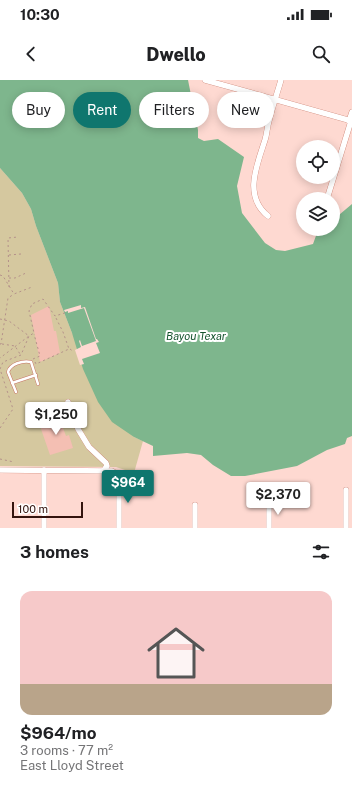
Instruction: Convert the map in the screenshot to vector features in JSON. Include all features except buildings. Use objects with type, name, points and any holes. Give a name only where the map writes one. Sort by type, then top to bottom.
[{"type":"street","points":[[205,80],[351,121]]},
{"type":"street","points":[[268,216],[258,207],[255,200],[254,180],[258,160],[265,140],[281,80]]},
{"type":"street","points":[[328,192],[351,121],[352,112]]},
{"type":"street","points":[[68,402],[78,429],[89,447],[106,463],[106,468],[104,470]]},
{"type":"street","points":[[0,470],[112,471],[119,479],[119,528]]},
{"type":"street","points":[[44,470],[44,528]]},
{"type":"street","points":[[346,490],[346,528]]},
{"type":"street","points":[[269,503],[269,528]]},
{"type":"street","points":[[195,505],[195,528]]},
{"type":"lane","points":[[16,392],[8,372],[8,368],[12,365],[27,361],[31,362],[38,384]]},
{"type":"lane","points":[[12,383],[36,375]]},
{"type":"path","points":[[9,287],[8,238],[18,236]]},
{"type":"path","points":[[8,255],[21,254]]},
{"type":"path","points":[[9,278],[15,278],[26,273]]},
{"type":"path","points":[[0,275],[3,276],[14,294]]},
{"type":"path","points":[[21,355],[15,346],[1,344],[8,298],[32,287]]},
{"type":"path","points":[[69,349],[36,364],[33,360],[40,356],[29,311],[32,304],[43,299],[55,316],[69,349],[74,352]]},
{"type":"path","points":[[55,316],[68,312]]},
{"type":"path","points":[[0,319],[9,321],[29,336]]},
{"type":"path","points":[[0,358],[34,333]]},
{"type":"path","points":[[0,428],[13,409],[0,369],[3,362],[21,355],[29,336]]},
{"type":"path","points":[[0,459],[14,462]]},
{"type":"shaded area","points":[[0,168],[22,193],[31,209],[58,283],[60,302],[72,333],[134,437],[143,441],[134,473],[116,467],[0,466]]},
{"type":"water","name":"Bayou Texar","points":[[0,80],[188,80],[190,92],[139,92],[139,128],[198,128],[198,138],[204,141],[218,139],[244,157],[237,186],[242,213],[265,243],[276,250],[285,251],[313,244],[316,236],[340,236],[340,214],[352,204],[352,436],[347,438],[345,444],[327,450],[297,466],[245,476],[231,476],[213,465],[201,455],[187,453],[153,456],[153,446],[134,437],[112,422],[98,402],[83,369],[72,333],[60,302],[58,283],[31,209],[22,193],[0,168]]},
{"type":"pier","points":[[81,305],[81,308],[85,307],[96,339],[99,342],[96,343],[100,353],[82,359],[84,364],[80,365],[75,350],[81,347],[79,341],[80,340],[82,346],[96,341],[84,308],[68,313],[68,311],[65,312],[64,310]]}]
